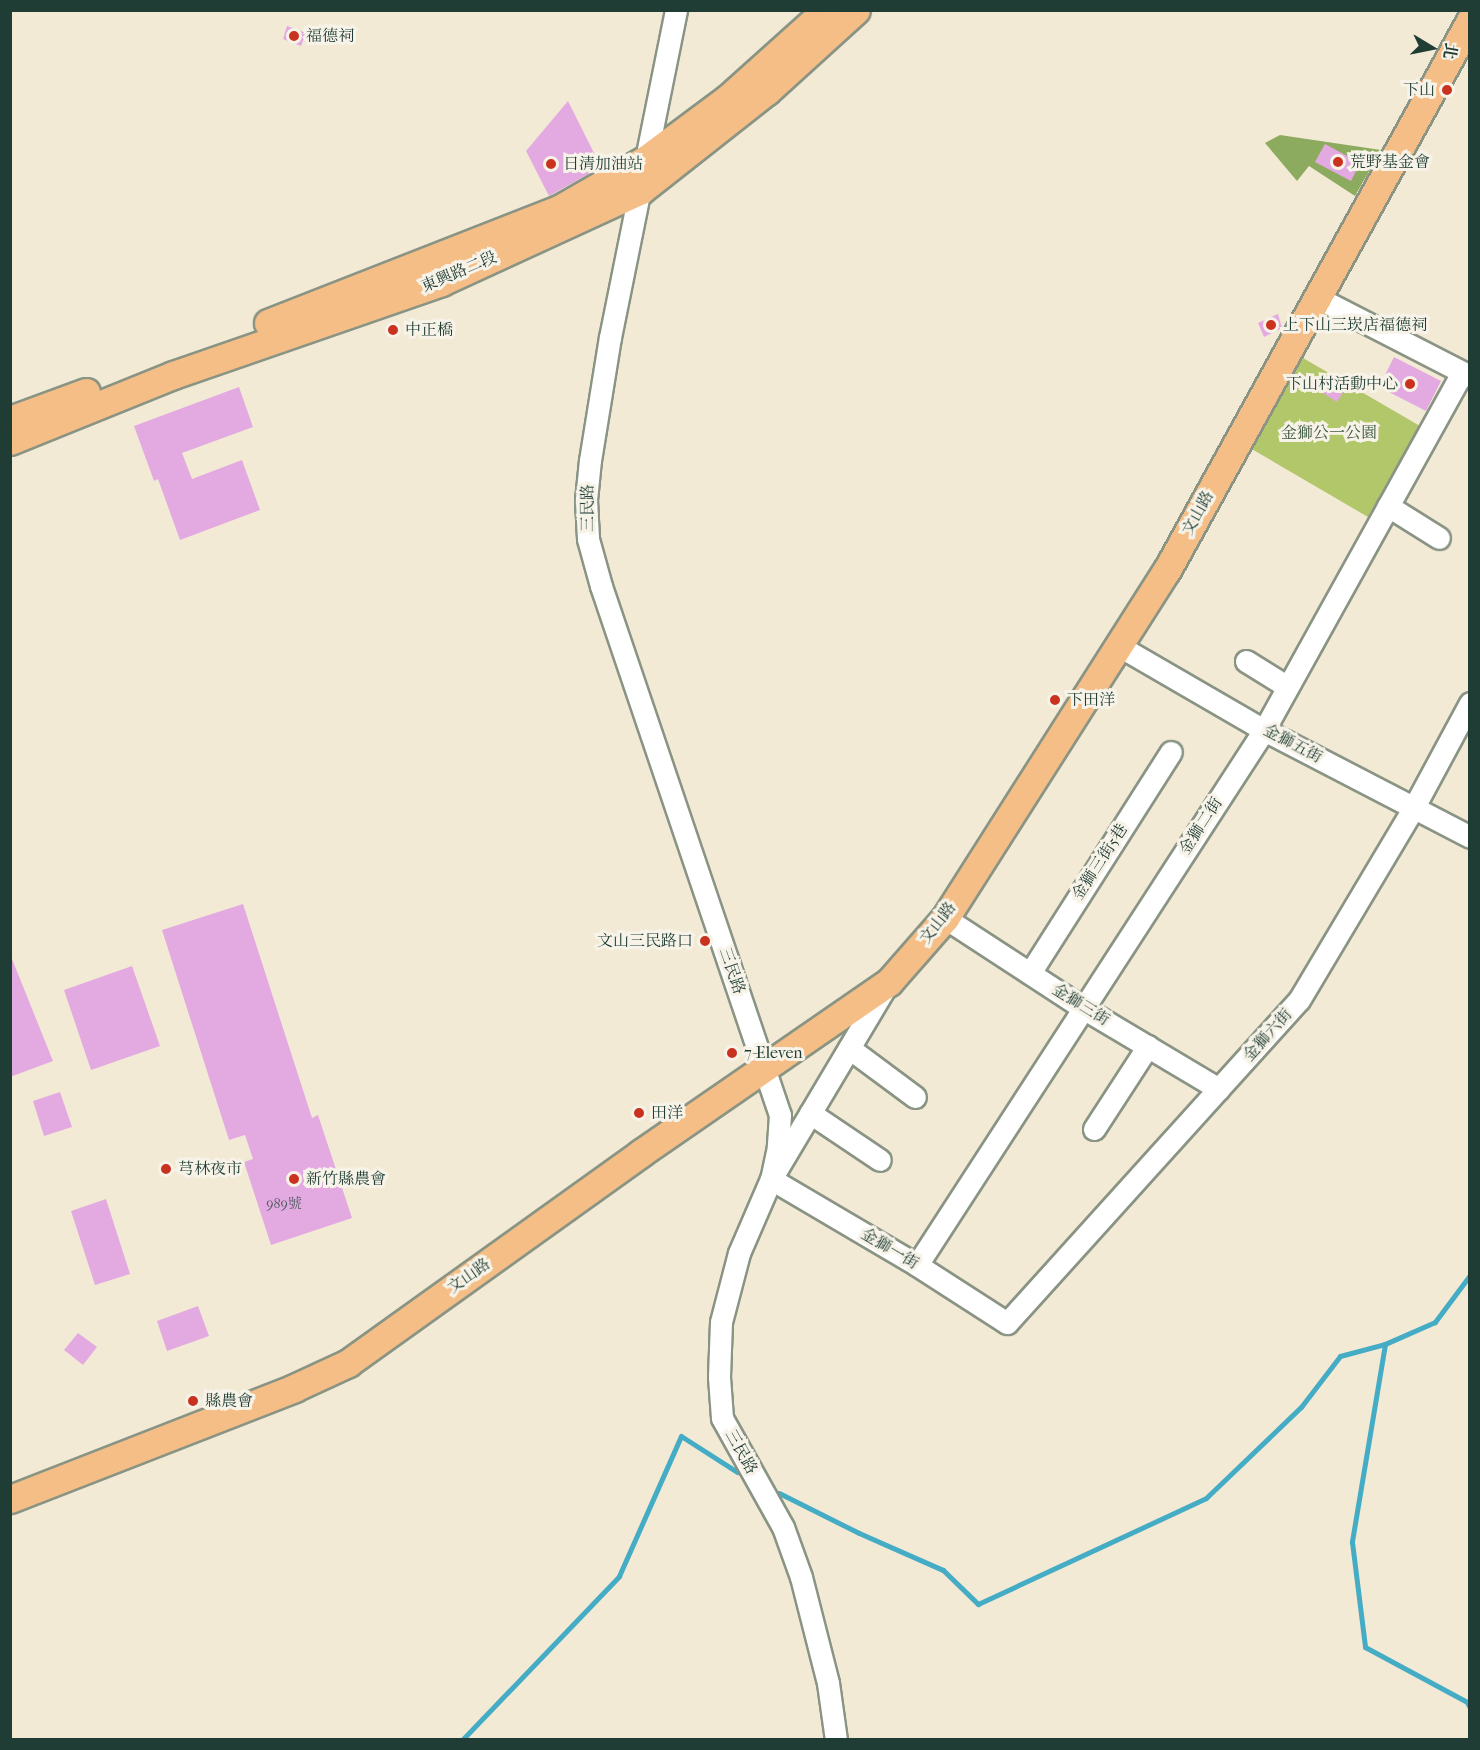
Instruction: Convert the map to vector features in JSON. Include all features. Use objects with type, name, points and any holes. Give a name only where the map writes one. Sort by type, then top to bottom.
[{"type":"main road","name":"東興路二段","points":[[10,420],[356,290],[559,209],[646,159],[728,98],[826,10]]},
{"type":"main road","name":"東興路二段","points":[[10,441],[173,375],[441,282],[641,190],[767,91],[856,10]]},
{"type":"main road","name":"文山路","points":[[10,1499],[294,1388],[348,1363],[641,1153],[766,1069],[889,982],[945,918],[1167,570],[1470,21]]},
{"type":"street","name":"三民路","points":[[676,10],[610,337],[590,460],[586,500],[588,539],[601,586],[780,1115],[778,1147],[771,1179],[739,1253],[722,1322],[719,1377],[722,1418],[783,1527],[801,1576],[828,1683],[836,1740]]},
{"type":"street","points":[[1318,298],[1466,375]]},
{"type":"street","name":"金獅二街","points":[[917,1265],[1264,730],[1388,506],[1466,375]]},
{"type":"street","points":[[1388,506],[1439,538]]},
{"type":"street","name":"金獅五街","points":[[1119,646],[1264,730],[1470,837]]},
{"type":"street","points":[[1246,661],[1288,687]]},
{"type":"street","name":"金獅六街","points":[[1007,1323],[1299,1000],[1413,807],[1470,703]]},
{"type":"street","name":"金獅三街5巷","points":[[1030,973],[1171,752]]},
{"type":"street","name":"金獅三街","points":[[945,918],[1083,1008],[1219,1089]]},
{"type":"street","name":"文山路","points":[[771,1179],[889,982]]},
{"type":"street","points":[[1094,1129],[1148,1046]]},
{"type":"street","points":[[849,1048],[915,1097]]},
{"type":"street","points":[[810,1113],[880,1160]]},
{"type":"street","name":"金獅一街","points":[[771,1179],[917,1265],[1007,1323]]},
{"type":"green space","points":[[1280,135],[1381,150],[1355,196],[1309,166],[1297,181],[1265,143]]},
{"type":"green space","name":"金獅公一公園","points":[[1303,358],[1420,426],[1368,517],[1250,448]]},
{"type":"building","name":"福德祠","points":[[287,26],[306,33],[301,46],[283,39]]},
{"type":"building","name":"日清加油站","points":[[568,101],[601,167],[549,196],[526,151]]},
{"type":"building","name":"荒野基金會","points":[[1325,144],[1360,163],[1351,181],[1315,162]]},
{"type":"building","name":"上下山三崁店福德祠","points":[[1278,314],[1282,328],[1264,337],[1258,323]]},
{"type":"building","name":"下山村活動中心","points":[[1394,357],[1441,381],[1426,411],[1379,387]]},
{"type":"building","points":[[1332,380],[1345,389],[1337,402],[1323,393]]},
{"type":"building","points":[[239,387],[253,427],[182,453],[192,479],[242,460],[260,510],[180,540],[158,479],[154,481],[134,426]]},
{"type":"building","points":[[243,904],[312,1118],[318,1115],[352,1218],[271,1245],[244,1162],[253,1159],[245,1135],[229,1140],[162,930]]},
{"type":"building","points":[[10,954],[53,1061],[10,1077]]},
{"type":"building","points":[[132,966],[160,1046],[91,1070],[64,990]]},
{"type":"building","points":[[60,1092],[72,1127],[44,1136],[33,1101]]},
{"type":"building","points":[[106,1199],[130,1274],[95,1285],[71,1211]]},
{"type":"building","points":[[198,1306],[209,1336],[167,1351],[157,1321]]},
{"type":"building","points":[[78,1333],[97,1347],[83,1365],[64,1350]]},
{"type":"waterway","points":[[1470,1275],[1435,1322],[1385,1344],[1352,1542],[1365,1647],[1467,1702],[1470,1708]]},
{"type":"waterway","points":[[779,1493],[859,1533],[943,1570],[978,1604],[1206,1498],[1301,1407],[1340,1356],[1385,1344]]},
{"type":"waterway","points":[[462,1740],[619,1576],[681,1436],[737,1472]]},
{"type":"place","name":"福德祠","points":[[294,36]]},
{"type":"place","name":"下山","points":[[1447,90]]},
{"type":"place","name":"荒野基金會","points":[[1338,162]]},
{"type":"place","name":"日清加油站","points":[[551,164]]},
{"type":"place","name":"上下山三崁店福德祠","points":[[1271,325]]},
{"type":"place","name":"中正橋","points":[[393,330]]},
{"type":"place","name":"下山村活動中心","points":[[1410,384]]},
{"type":"place","name":"下田洋","points":[[1055,700]]},
{"type":"place","name":"文山三民路口","points":[[705,941]]},
{"type":"place","name":"7-Eleven","points":[[732,1053]]},
{"type":"place","name":"田洋","points":[[639,1113]]},
{"type":"place","name":"芎林夜市","points":[[166,1169]]},
{"type":"place","name":"新竹縣農會","points":[[294,1179]]},
{"type":"place","name":"縣農會","points":[[193,1401]]}]
